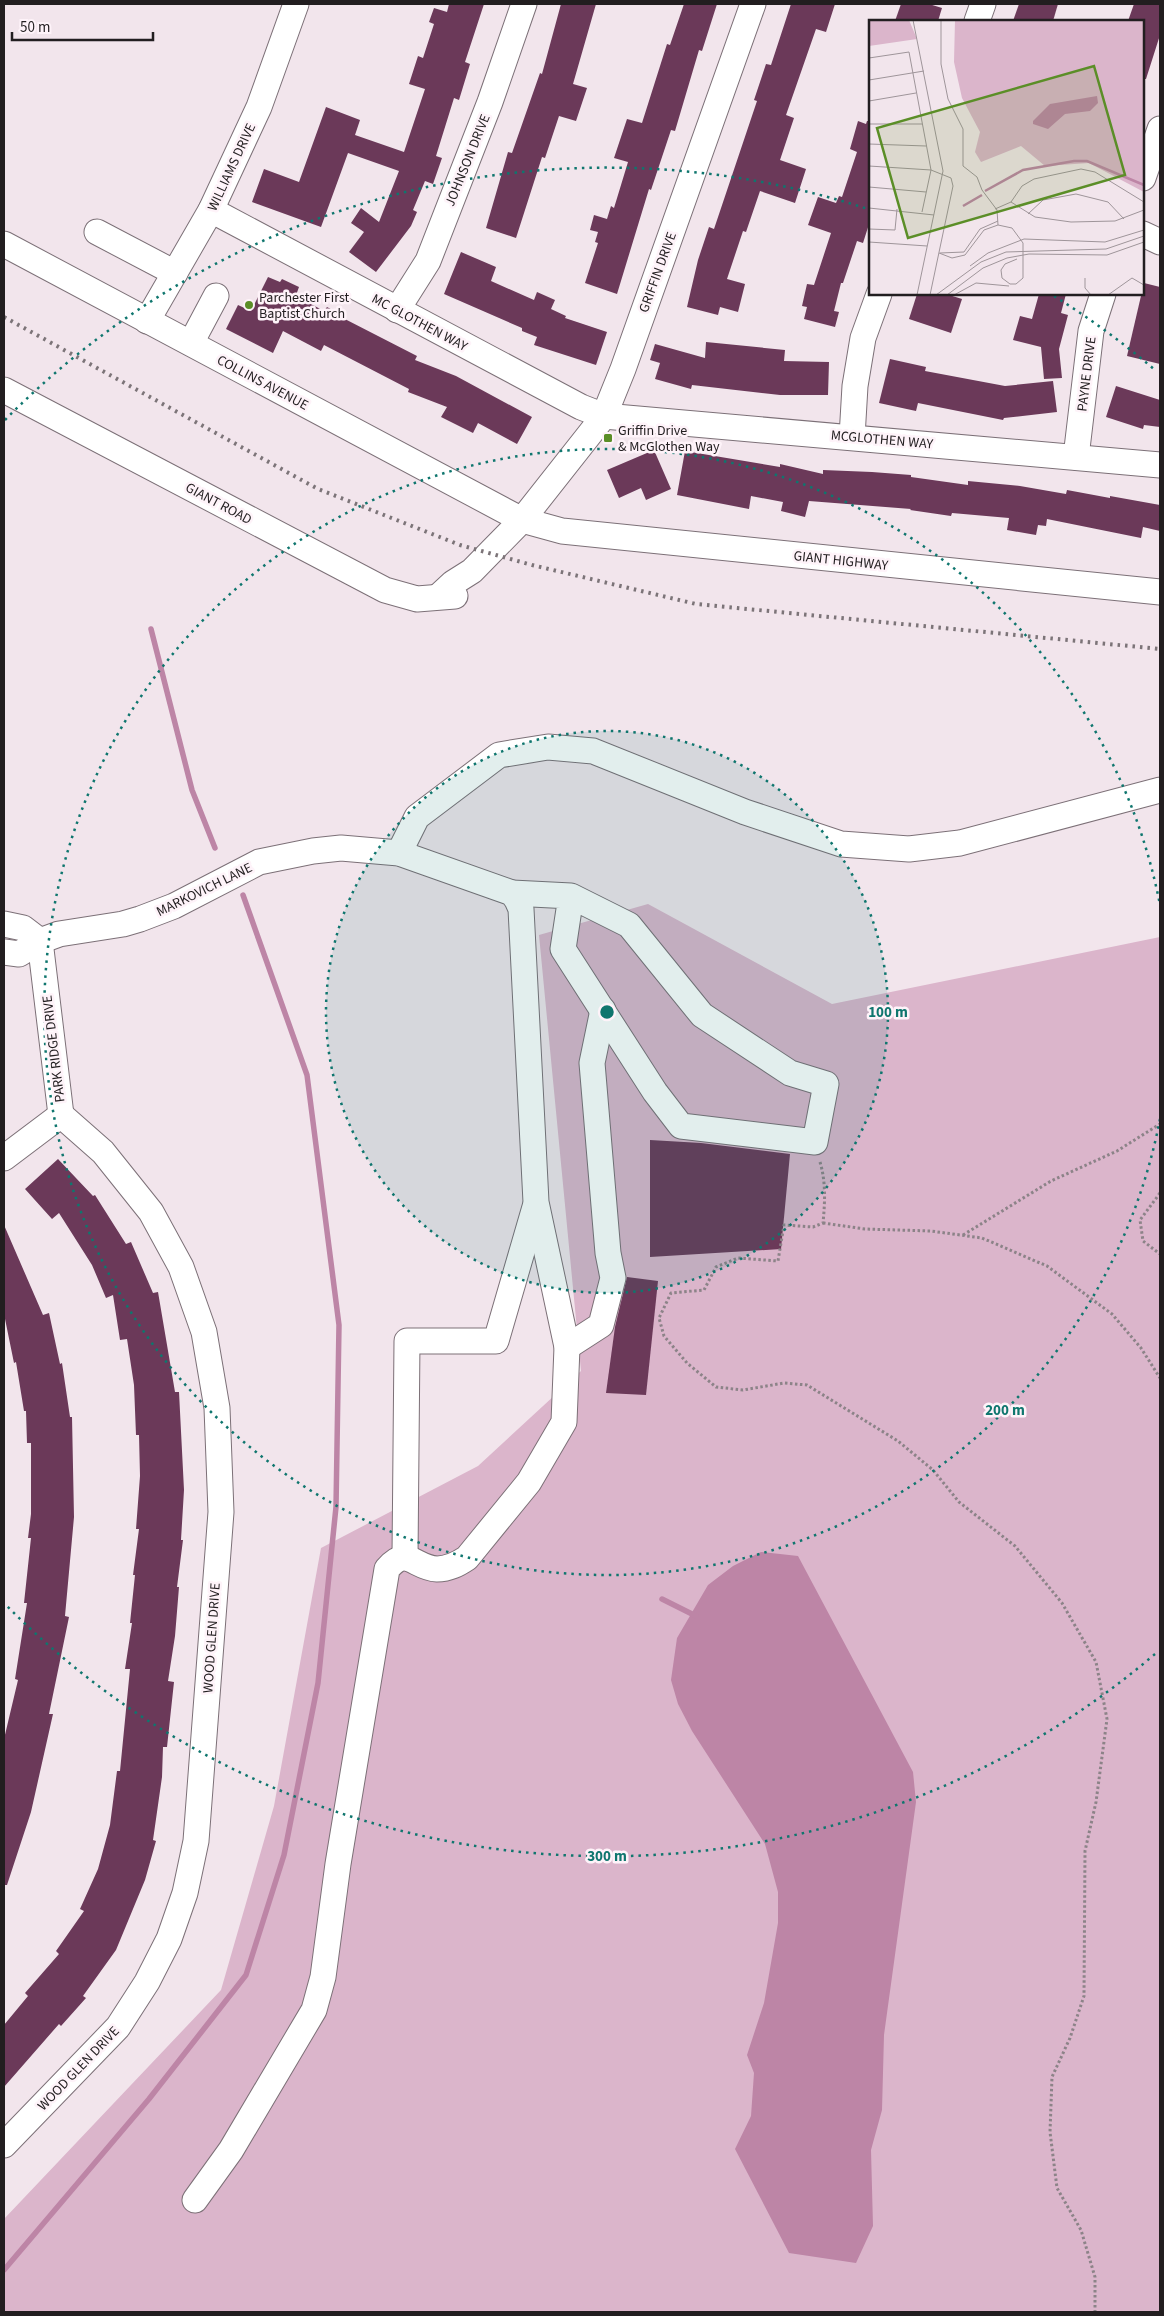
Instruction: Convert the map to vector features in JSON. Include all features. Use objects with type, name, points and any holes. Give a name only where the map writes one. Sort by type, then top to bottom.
[{"type":"street","name":"WILLIAMS DRIVE","points":[[147,321],[211,210],[259,107],[296,4]]},
{"type":"street","name":"JOHNSON DRIVE","points":[[397,310],[428,261],[490,102],[524,4]]},
{"type":"street","name":"GRIFFIN DRIVE","points":[[522,520],[604,416],[623,369],[753,4]]},
{"type":"street","points":[[977,20],[983,4]]},
{"type":"street","points":[[1144,175],[1160,130]]},
{"type":"street","name":"MC GLOTHEN WAY","points":[[211,210],[581,407],[604,416]]},
{"type":"street","points":[[97,232],[175,273]]},
{"type":"street","points":[[1144,234],[1160,242]]},
{"type":"street","name":"COLLINS AVENUE","points":[[4,244],[522,520]]},
{"type":"street","points":[[852,437],[855,386],[863,338],[878,295]]},
{"type":"street","name":"PAYNE DRIVE","points":[[1076,457],[1091,331],[1103,295]]},
{"type":"street","points":[[191,343],[216,296]]},
{"type":"street","name":"GIANT ROAD","points":[[4,390],[386,590],[417,599],[459,596],[481,582],[505,556],[522,520]]},
{"type":"street","name":"MCGLOTHEN WAY","points":[[604,416],[1160,465]]},
{"type":"street","name":"GIANT HIGHWAY","points":[[522,520],[562,531],[1160,592]]},
{"type":"street","points":[[399,852],[417,817],[499,755],[548,747],[593,751],[746,812],[841,844],[909,849],[960,843],[1160,790]]},
{"type":"street","name":"MARKOVICH LANE","points":[[4,952],[19,954],[59,934],[123,924],[148,916],[174,906],[259,862],[313,850],[341,848],[399,852],[512,893],[571,896]]},
{"type":"street","points":[[195,2200],[231,2150],[314,2010],[323,1977],[338,1864],[387,1570],[398,1559],[405,1557],[437,1569],[454,1566],[467,1558],[529,1482],[564,1422],[567,1347],[536,1202],[521,909],[512,893]]},
{"type":"street","points":[[571,896],[629,925],[702,1015],[790,1073],[826,1084],[815,1142],[681,1126],[655,1092],[602,1010],[563,949],[571,896]]},
{"type":"street","points":[[4,924],[23,928],[40,942]]},
{"type":"street","name":"PARK RIDGE DRIVE","points":[[4,1158],[61,1115],[40,942]]},
{"type":"street","points":[[567,1347],[601,1325],[612,1278],[608,1253],[592,1063],[602,1010]]},
{"type":"street","name":"WOOD GLEN DRIVE","points":[[4,2146],[118,2026],[147,1982],[169,1939],[185,1893],[196,1840],[221,1512],[217,1408],[204,1332],[181,1267],[151,1212],[103,1152],[61,1115]]},
{"type":"street","points":[[405,1557],[407,1341],[496,1340],[536,1202]]},
{"type":"path","points":[[962,1236],[1052,1181],[1117,1151],[1160,1124]]},
{"type":"path","points":[[815,1142],[824,1175],[826,1201],[823,1223]]},
{"type":"path","points":[[1160,1193],[1140,1220],[1143,1241],[1160,1254]]},
{"type":"path","points":[[1095,2312],[1095,2277],[1081,2230],[1057,2188],[1050,2132],[1052,2077],[1070,2038],[1084,1996],[1085,1850],[1096,1802],[1108,1719],[1096,1662],[1062,1603],[1015,1546],[959,1502],[933,1470],[898,1441],[807,1385],[784,1383],[742,1390],[716,1387],[687,1363],[664,1336],[659,1318],[671,1292],[704,1290],[716,1267],[738,1258],[778,1261],[784,1225],[813,1228],[823,1223],[866,1229],[931,1231],[982,1238],[1047,1266],[1112,1314],[1141,1348],[1160,1378]]},
{"type":"shaded area","points":[[648,904],[832,1004],[1160,937],[1160,2312],[4,2312],[4,2219],[221,1990],[274,1806],[321,1548],[478,1466],[581,1371],[539,935]]},
{"type":"shaded area","points":[[761,1552],[798,1556],[913,1772],[916,1802],[884,2035],[882,2110],[871,2150],[873,2226],[856,2263],[789,2253],[735,2149],[751,2116],[754,2073],[747,2055],[764,2003],[778,1923],[778,1892],[765,1844],[692,1731],[678,1704],[671,1680],[677,1638],[708,1585],[733,1566]]},
{"type":"building","points":[[449,4],[484,4],[465,62],[470,64],[459,100],[454,98],[436,156],[442,158],[433,184],[425,181],[413,210],[417,212],[411,226],[376,272],[349,252],[364,232],[351,223],[361,208],[379,222],[399,171],[348,153],[321,227],[252,202],[264,169],[299,182],[326,107],[360,120],[355,135],[404,152],[425,89],[409,84],[418,56],[423,58],[434,24],[429,22],[434,8],[447,12]]},
{"type":"building","points":[[561,4],[596,4],[573,84],[587,88],[576,121],[559,116],[545,158],[542,157],[516,238],[486,228],[508,152],[512,153],[540,73],[542,74]]},
{"type":"building","points":[[684,4],[717,4],[702,51],[699,50],[675,131],[671,130],[651,190],[649,189],[617,294],[585,283],[598,243],[595,242],[598,232],[590,230],[594,215],[607,219],[611,206],[614,208],[628,162],[614,158],[627,119],[642,123],[667,44],[670,45]]},
{"type":"building","points":[[791,4],[835,4],[826,32],[816,29],[786,115],[794,118],[780,160],[806,169],[795,203],[760,191],[746,232],[743,231],[727,279],[745,284],[738,312],[720,307],[718,315],[687,307],[698,260],[709,227],[714,229],[757,101],[754,100],[766,64],[771,65]]},
{"type":"building","points":[[901,4],[929,4],[942,8],[938,20],[895,20]]},
{"type":"building","points":[[1019,4],[1058,4],[1053,20],[1013,20]]},
{"type":"building","points":[[1134,4],[1160,4],[1160,35],[1146,79],[1144,79],[1144,20],[1128,20]]},
{"type":"building","points":[[858,121],[866,124],[869,121],[869,224],[863,243],[857,241],[843,283],[841,283],[834,311],[839,312],[835,327],[804,319],[807,307],[802,306],[807,284],[814,285],[831,233],[808,225],[818,197],[836,203],[839,196],[842,197],[857,152],[850,149]]},
{"type":"building","points":[[461,252],[496,267],[491,281],[534,300],[537,292],[555,300],[551,309],[566,316],[565,318],[607,332],[596,365],[534,345],[537,337],[522,331],[522,328],[444,294]]},
{"type":"building","points":[[268,277],[280,282],[282,279],[299,287],[295,298],[296,296],[324,311],[327,307],[340,314],[339,316],[417,356],[415,360],[456,376],[532,417],[517,444],[478,423],[473,433],[441,417],[447,407],[408,392],[409,389],[324,345],[321,351],[283,331],[273,353],[226,329],[238,305],[251,311]]},
{"type":"building","points":[[1144,283],[1160,287],[1160,364],[1127,356],[1141,295],[1144,295]]},
{"type":"building","points":[[917,295],[949,295],[962,299],[951,333],[909,319]]},
{"type":"building","points":[[1039,295],[1066,295],[1061,313],[1068,315],[1059,349],[1062,378],[1044,379],[1041,347],[1013,340],[1020,316],[1032,319]]},
{"type":"building","points":[[706,342],[785,350],[784,361],[829,362],[828,395],[780,395],[692,385],[691,389],[655,379],[660,363],[650,360],[655,344],[705,358]]},
{"type":"building","points":[[890,359],[926,367],[925,371],[1005,386],[1053,381],[1057,412],[1004,418],[1003,420],[918,403],[916,411],[879,403]]},
{"type":"building","points":[[1116,386],[1160,400],[1160,427],[1144,425],[1143,429],[1106,417]]},
{"type":"building","points":[[654,450],[671,489],[646,500],[641,488],[619,498],[607,470]]},
{"type":"building","points":[[685,451],[780,467],[780,464],[823,474],[823,470],[872,472],[911,475],[911,477],[968,485],[968,481],[1020,486],[1066,494],[1067,490],[1110,498],[1110,496],[1160,505],[1160,531],[1143,527],[1141,538],[1047,519],[1046,526],[1038,525],[1036,535],[1007,530],[1009,518],[952,513],[951,516],[911,509],[809,501],[805,517],[781,511],[783,502],[751,496],[749,509],[677,495]]},
{"type":"building","points":[[650,1140],[701,1143],[790,1154],[781,1249],[650,1257]]},
{"type":"building","points":[[58,1159],[93,1196],[95,1195],[126,1244],[131,1242],[153,1293],[158,1292],[175,1392],[179,1392],[184,1490],[181,1540],[183,1540],[177,1587],[179,1587],[175,1636],[168,1681],[174,1682],[167,1747],[163,1747],[162,1777],[153,1840],[156,1841],[145,1880],[116,1950],[83,1996],[86,1998],[61,2026],[59,2024],[4,2087],[4,2025],[28,1996],[25,1993],[59,1954],[56,1951],[84,1911],[80,1909],[98,1869],[110,1825],[117,1771],[120,1771],[130,1669],[125,1669],[132,1623],[130,1623],[135,1575],[133,1575],[139,1529],[136,1529],[140,1476],[139,1435],[136,1435],[134,1385],[127,1339],[120,1340],[113,1295],[106,1298],[92,1265],[59,1213],[52,1219],[25,1189]]},
{"type":"building","points":[[4,1225],[43,1315],[49,1313],[60,1364],[62,1363],[70,1417],[72,1417],[74,1517],[65,1616],[69,1617],[49,1714],[53,1714],[31,1812],[7,1885],[4,1885],[4,1739],[18,1680],[15,1679],[27,1603],[24,1603],[31,1538],[28,1538],[31,1514],[31,1443],[27,1443],[26,1411],[24,1411],[16,1362],[14,1363],[4,1314]]},
{"type":"building","points":[[627,1277],[658,1281],[646,1395],[606,1393],[615,1327]]},
{"type":"waterway","points":[[151,629],[192,790],[215,848]]},
{"type":"waterway","points":[[4,2270],[149,2099],[246,1975],[284,1855],[318,1683],[336,1507],[339,1325],[307,1075],[243,895]]},
{"type":"waterway","points":[[662,1599],[696,1616]]},
{"type":"railway","points":[[4,317],[318,489],[460,545],[532,565],[696,604],[1160,649]]},
{"type":"place","name":"Parchester First Baptist Church","points":[[249,305]]},
{"type":"place","name":"Griffin Drive & McGlothen Way","points":[[608,438]]}]
